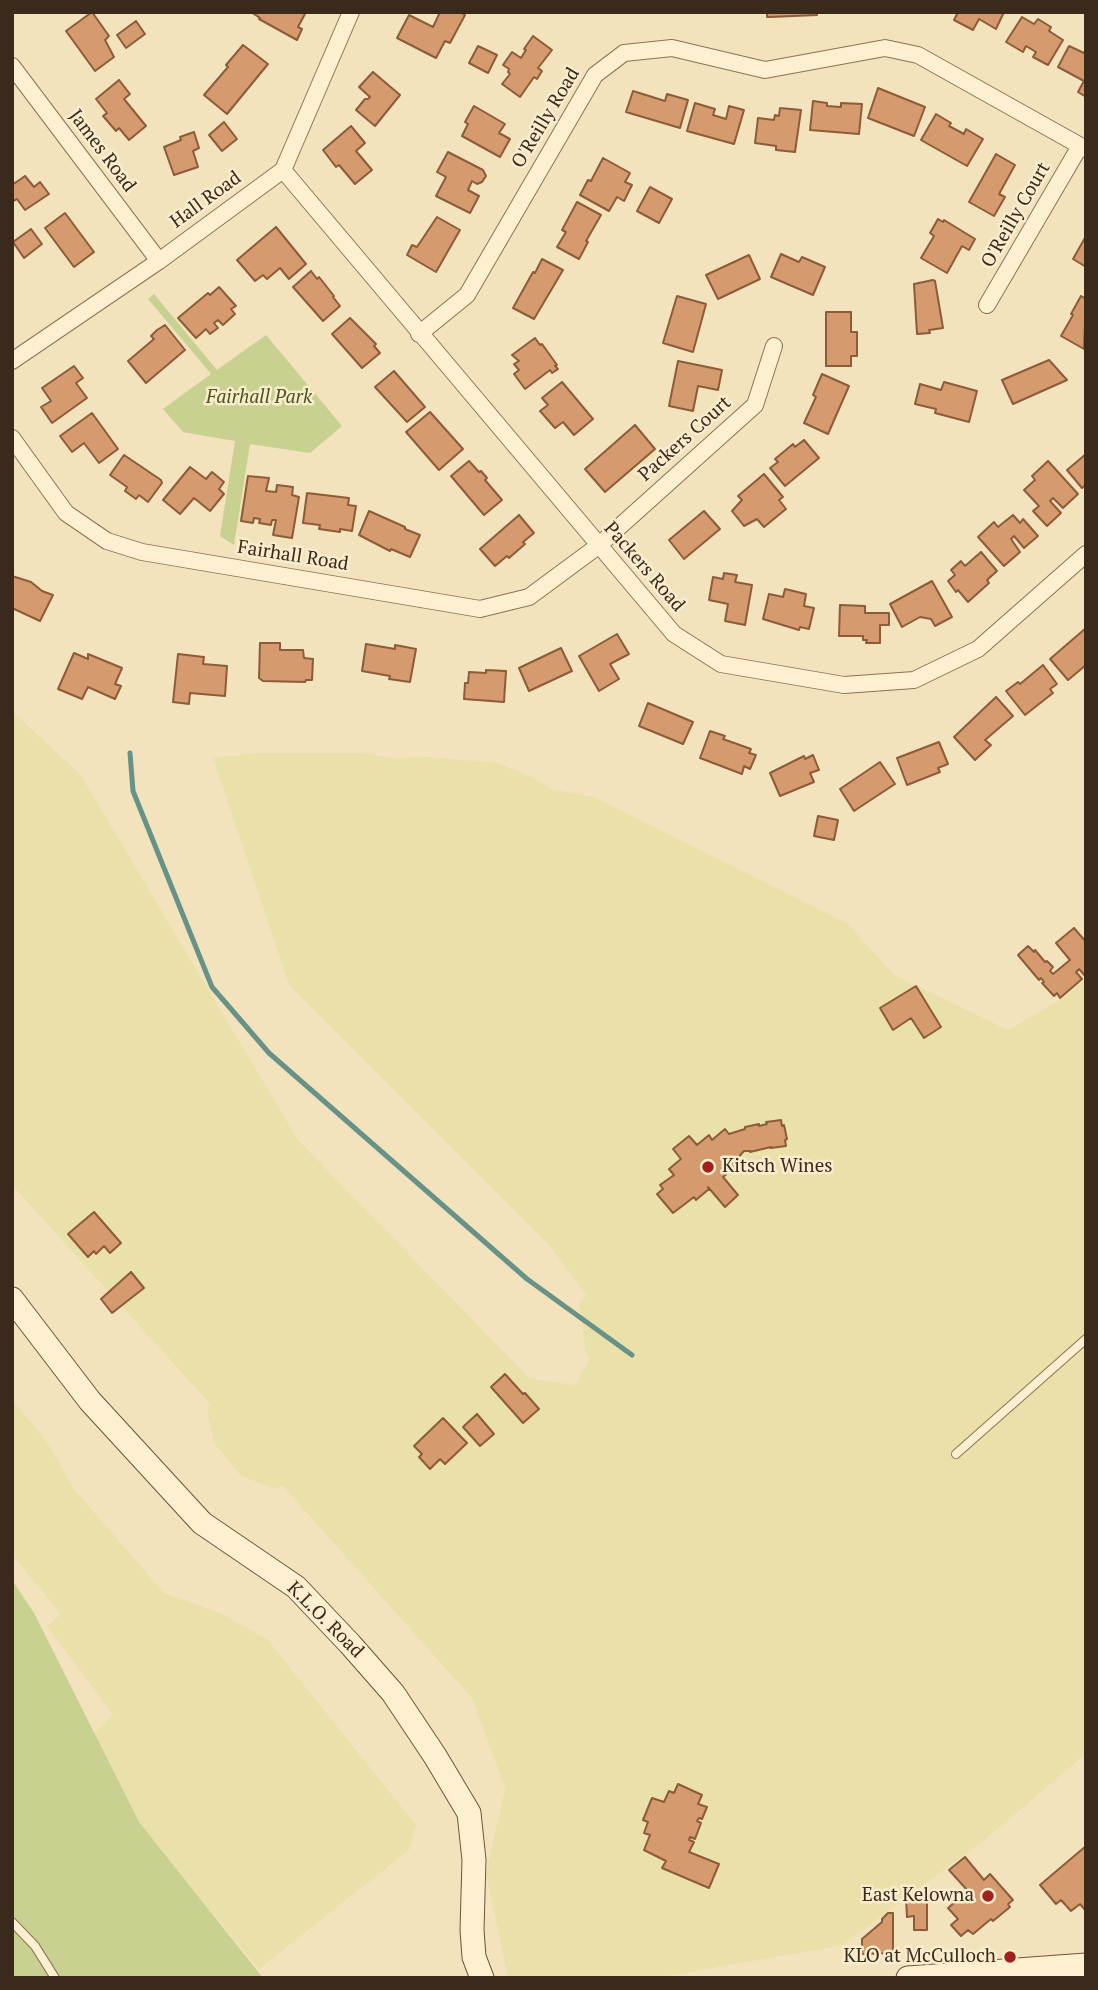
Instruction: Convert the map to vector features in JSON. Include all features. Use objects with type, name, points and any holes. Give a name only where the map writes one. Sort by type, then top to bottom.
[{"type":"main road","name":"K.L.O. Road","points":[[12,1299],[90,1401],[202,1523],[296,1587],[393,1693],[470,1813],[474,1860],[472,1930],[474,1957],[482,1978]]},
{"type":"main road","points":[[920,1977],[1086,1965]]},
{"type":"street","points":[[283,170],[351,12]]},
{"type":"street","name":"O'Reilly Road","points":[[419,334],[467,295],[595,75],[624,53],[672,48],[765,70],[885,48],[918,55],[1083,147]]},
{"type":"street","name":"James Road","points":[[12,66],[159,261]]},
{"type":"street","name":"O'Reilly Court","points":[[987,305],[1083,147]]},
{"type":"street","name":"Hall Road","points":[[12,361],[159,261],[283,170]]},
{"type":"street","name":"Packers Road","points":[[283,170],[674,634],[721,664],[844,685],[914,680],[978,649],[1086,554]]},
{"type":"street","name":"Packers Court","points":[[598,546],[755,405],[774,346]]},
{"type":"street","name":"Fairhall Road","points":[[12,438],[66,513],[107,541],[142,552],[480,609],[529,597],[598,546]]},
{"type":"lane","points":[[956,1454],[1086,1339]]},
{"type":"lane","points":[[12,1922],[35,1945],[55,1978]]},
{"type":"shaded area","points":[[12,711],[80,774],[298,1140],[530,1379],[575,1385],[590,1359],[586,1354],[579,1302],[586,1295],[550,1246],[289,985],[213,758],[260,753],[364,753],[391,758],[428,757],[497,763],[534,778],[551,789],[594,797],[847,923],[894,975],[1008,1030],[1065,997],[1086,979],[1086,1754],[983,1841],[843,1945],[656,1978],[508,1978],[486,1874],[505,1788],[472,1698],[282,1485],[276,1489],[241,1476],[214,1443],[207,1409],[211,1405],[12,1185]]},
{"type":"shaded area","points":[[12,1399],[49,1445],[73,1488],[164,1593],[220,1613],[267,1639],[416,1825],[409,1850],[259,1969],[109,1790],[85,1743],[113,1714],[47,1626],[61,1614],[12,1555]]},
{"type":"green space","name":"Fairhall Park","points":[[154,294],[217,370],[266,335],[342,426],[310,453],[250,444],[234,545],[220,536],[235,441],[183,432],[163,409],[211,374],[148,299]]},
{"type":"green space","points":[[12,1580],[34,1613],[139,1822],[263,1978],[12,1978]]},
{"type":"building","points":[[92,12],[109,36],[105,40],[114,57],[95,71],[66,31]]},
{"type":"building","points":[[251,12],[306,12],[298,27],[302,29],[297,40]]},
{"type":"building","points":[[440,12],[460,12],[465,15],[450,43],[445,41],[436,58],[397,38],[409,15],[433,27]]},
{"type":"building","points":[[767,12],[817,12],[817,15],[767,17]]},
{"type":"building","points":[[958,12],[1004,12],[996,29],[979,19],[973,30],[954,20]]},
{"type":"building","points":[[1022,17],[1034,24],[1038,19],[1051,27],[1049,31],[1063,40],[1048,65],[1033,57],[1036,52],[1026,46],[1023,52],[1006,42]]},
{"type":"building","points":[[136,21],[145,34],[126,48],[117,35]]},
{"type":"building","points":[[533,36],[552,50],[538,68],[542,71],[537,79],[534,77],[520,97],[502,84],[510,74],[509,69],[503,65],[512,52],[521,58]]},
{"type":"building","points":[[243,45],[268,64],[227,114],[204,95]]},
{"type":"building","points":[[478,46],[497,55],[488,73],[469,63]]},
{"type":"building","points":[[1069,46],[1084,53],[1086,49],[1086,97],[1078,92],[1084,81],[1058,67]]},
{"type":"building","points":[[373,72],[400,95],[375,126],[356,110],[370,97],[359,87]]},
{"type":"building","points":[[119,80],[130,94],[124,99],[146,126],[129,140],[119,128],[116,131],[103,116],[107,113],[96,99]]},
{"type":"building","points":[[878,88],[925,107],[914,136],[868,118]]},
{"type":"building","points":[[633,91],[665,101],[667,94],[688,100],[680,128],[626,112]]},
{"type":"building","points":[[813,101],[841,107],[841,103],[862,104],[859,134],[810,130]]},
{"type":"building","points":[[695,103],[715,109],[713,115],[726,119],[729,106],[744,110],[734,144],[687,131]]},
{"type":"building","points":[[474,106],[505,124],[499,133],[510,139],[500,157],[462,136],[468,124],[465,122]]},
{"type":"building","points":[[780,108],[801,110],[795,152],[776,150],[776,146],[755,143],[758,118],[774,120],[775,115],[779,116]]},
{"type":"building","points":[[936,114],[951,123],[949,126],[964,134],[966,129],[983,139],[967,166],[921,140]]},
{"type":"building","points":[[224,122],[237,139],[222,151],[209,135]]},
{"type":"building","points":[[351,126],[365,143],[356,151],[372,170],[355,184],[339,165],[336,167],[323,150]]},
{"type":"building","points":[[194,132],[199,148],[193,151],[198,167],[174,175],[164,147]]},
{"type":"building","points":[[448,152],[483,170],[486,176],[477,184],[472,181],[468,190],[479,196],[470,213],[436,196],[446,177],[437,172]]},
{"type":"building","points":[[996,154],[1015,165],[999,194],[1005,197],[994,216],[969,202]]},
{"type":"building","points":[[603,158],[630,173],[625,182],[632,185],[624,201],[617,197],[609,211],[580,195]]},
{"type":"building","points":[[25,176],[34,187],[40,182],[49,194],[25,210],[17,199],[12,202],[12,185]]},
{"type":"building","points":[[650,187],[672,199],[659,223],[637,211]]},
{"type":"building","points":[[577,202],[601,215],[579,259],[557,247],[566,232],[562,230]]},
{"type":"building","points":[[65,213],[94,252],[74,267],[45,228]]},
{"type":"building","points":[[437,217],[460,230],[436,272],[407,255],[412,245],[417,247]]},
{"type":"building","points":[[938,219],[975,239],[969,250],[962,246],[947,273],[921,258],[934,236],[930,233]]},
{"type":"building","points":[[276,227],[306,264],[289,279],[280,268],[267,279],[263,275],[255,281],[237,260]]},
{"type":"building","points":[[31,229],[42,244],[24,258],[13,242]]},
{"type":"building","points":[[1086,236],[1086,267],[1073,259]]},
{"type":"building","points":[[781,254],[799,262],[802,257],[825,267],[813,295],[771,277]]},
{"type":"building","points":[[749,255],[760,279],[718,299],[706,275]]},
{"type":"building","points":[[542,259],[563,270],[534,319],[513,308]]},
{"type":"building","points":[[311,271],[317,279],[319,277],[340,306],[323,321],[293,287]]},
{"type":"building","points":[[933,280],[943,328],[917,334],[914,284]]},
{"type":"building","points":[[219,287],[236,306],[231,309],[235,314],[223,325],[218,320],[214,323],[218,328],[210,334],[206,329],[196,338],[178,318]]},
{"type":"building","points":[[677,296],[706,304],[693,352],[663,343]]},
{"type":"building","points":[[1081,296],[1086,299],[1084,349],[1061,336]]},
{"type":"building","points":[[826,312],[851,312],[851,332],[857,332],[857,356],[851,356],[851,366],[826,366]]},
{"type":"building","points":[[350,318],[376,344],[374,346],[380,353],[362,368],[332,334]]},
{"type":"building","points":[[165,325],[185,350],[146,383],[128,361],[154,339],[151,336]]},
{"type":"building","points":[[535,338],[558,369],[552,373],[550,370],[525,389],[514,374],[519,370],[514,364],[519,361],[512,355]]},
{"type":"building","points":[[1049,360],[1067,380],[1013,404],[1002,380]]},
{"type":"building","points":[[678,361],[722,370],[718,390],[698,386],[693,411],[669,406]]},
{"type":"building","points":[[74,366],[83,378],[76,383],[87,398],[52,423],[41,407],[51,401],[42,388]]},
{"type":"building","points":[[394,371],[425,407],[407,422],[375,387]]},
{"type":"building","points":[[822,374],[849,386],[828,434],[804,423],[816,397],[813,395]]},
{"type":"building","points":[[562,382],[593,419],[574,435],[563,422],[555,428],[540,411],[548,405],[542,398]]},
{"type":"building","points":[[944,382],[977,391],[969,422],[935,413],[936,409],[915,404],[920,384],[941,390]]},
{"type":"building","points":[[430,412],[463,449],[439,470],[406,432]]},
{"type":"building","points":[[92,413],[118,449],[99,463],[84,443],[72,452],[60,436]]},
{"type":"building","points":[[635,425],[655,449],[605,492],[585,469]]},
{"type":"building","points":[[804,440],[819,458],[785,486],[770,468],[778,462],[775,459],[793,444],[795,447]]},
{"type":"building","points":[[1086,454],[1086,485],[1082,488],[1067,470]]},
{"type":"building","points":[[124,455],[161,480],[162,483],[148,502],[139,495],[136,499],[125,491],[127,487],[110,475]]},
{"type":"building","points":[[469,461],[487,478],[485,480],[502,500],[484,515],[451,476]]},
{"type":"building","points":[[1048,461],[1078,494],[1063,508],[1053,498],[1050,501],[1061,513],[1047,526],[1033,511],[1039,506],[1024,490],[1035,480],[1032,476]]},
{"type":"building","points":[[190,467],[206,479],[212,472],[224,482],[219,489],[224,494],[210,511],[194,498],[180,514],[163,500]]},
{"type":"building","points":[[764,474],[783,497],[779,500],[786,509],[764,527],[757,519],[744,526],[732,511],[742,500],[738,496]]},
{"type":"building","points":[[248,476],[269,478],[266,491],[276,492],[277,485],[293,487],[292,495],[299,497],[292,538],[273,535],[276,520],[272,520],[271,525],[259,523],[260,519],[254,518],[253,523],[241,521]]},
{"type":"building","points":[[307,493],[349,498],[348,505],[356,506],[352,531],[319,529],[320,525],[303,523]]},
{"type":"building","points":[[369,511],[420,535],[410,557],[391,549],[390,551],[359,535]]},
{"type":"building","points":[[704,511],[720,529],[684,559],[669,540]]},
{"type":"building","points":[[519,515],[534,533],[509,558],[507,556],[495,566],[480,549]]},
{"type":"building","points":[[1013,515],[1020,523],[1023,519],[1038,536],[1024,548],[1014,536],[1011,539],[1020,552],[1004,566],[978,537],[994,522],[998,527]]},
{"type":"building","points":[[981,552],[997,571],[987,580],[989,583],[968,602],[948,581],[955,575],[951,570],[961,561],[965,566]]},
{"type":"building","points":[[724,573],[737,575],[735,582],[752,585],[745,625],[725,621],[728,604],[709,600],[713,577],[723,579]]},
{"type":"building","points":[[12,576],[31,582],[42,591],[53,595],[40,621],[12,608]]},
{"type":"building","points":[[932,581],[952,617],[935,626],[931,619],[920,617],[902,627],[890,604]]},
{"type":"building","points":[[785,589],[806,594],[804,606],[814,608],[809,629],[800,627],[799,630],[763,619],[769,594],[783,597]]},
{"type":"building","points":[[840,605],[865,606],[865,613],[889,613],[889,625],[880,625],[880,643],[866,643],[867,640],[863,640],[863,636],[839,636]]},
{"type":"building","points":[[1086,628],[1086,665],[1068,680],[1050,659]]},
{"type":"building","points":[[617,634],[629,654],[610,664],[619,679],[599,691],[579,656]]},
{"type":"building","points":[[260,643],[280,643],[280,650],[303,650],[304,658],[313,659],[312,680],[263,681],[259,678]]},
{"type":"building","points":[[366,644],[416,649],[410,682],[362,671]]},
{"type":"building","points":[[561,648],[572,671],[529,691],[519,668]]},
{"type":"building","points":[[74,653],[88,659],[88,654],[122,668],[115,684],[121,686],[115,699],[88,687],[82,699],[58,689]]},
{"type":"building","points":[[178,654],[204,657],[203,664],[227,666],[225,696],[190,693],[189,704],[173,702]]},
{"type":"building","points":[[1043,665],[1057,684],[1050,689],[1053,693],[1025,715],[1006,691],[1018,682],[1020,684]]},
{"type":"building","points":[[486,670],[506,671],[504,702],[464,699],[469,672],[486,673]]},
{"type":"building","points":[[996,697],[1013,716],[985,740],[991,745],[975,760],[954,737]]},
{"type":"building","points":[[648,703],[693,722],[683,744],[639,726]]},
{"type":"building","points":[[710,731],[751,749],[749,753],[756,755],[750,769],[744,766],[742,774],[700,758]]},
{"type":"building","points":[[939,742],[948,764],[938,768],[940,772],[907,785],[897,758]]},
{"type":"building","points":[[813,755],[819,770],[810,773],[814,782],[780,796],[770,773],[804,756],[805,759]]},
{"type":"building","points":[[880,762],[895,784],[854,811],[840,789]]},
{"type":"building","points":[[818,816],[838,820],[834,840],[814,836]]},
{"type":"building","points":[[1074,928],[1086,942],[1086,977],[1079,969],[1076,972],[1082,979],[1060,998],[1057,993],[1054,996],[1042,983],[1044,982],[1041,978],[1039,980],[1018,955],[1028,946],[1053,967],[1050,971],[1053,974],[1070,960],[1056,943]]},
{"type":"building","points":[[916,986],[941,1027],[924,1038],[911,1018],[893,1030],[880,1008]]},
{"type":"building","points":[[781,1120],[787,1139],[786,1146],[744,1151],[733,1163],[736,1166],[723,1177],[738,1195],[725,1207],[708,1187],[696,1200],[694,1197],[673,1213],[657,1194],[663,1189],[660,1185],[674,1175],[669,1169],[681,1159],[673,1149],[689,1136],[697,1145],[709,1135],[712,1140],[725,1129],[729,1134],[745,1127]]},
{"type":"building","points":[[94,1212],[121,1243],[110,1253],[104,1246],[88,1257],[68,1234]]},
{"type":"building","points":[[131,1272],[144,1288],[112,1313],[101,1299]]},
{"type":"building","points":[[505,1374],[539,1409],[523,1423],[491,1387]]},
{"type":"building","points":[[477,1414],[494,1434],[480,1446],[463,1427]]},
{"type":"building","points":[[443,1418],[467,1443],[445,1464],[440,1459],[430,1469],[419,1457],[422,1454],[414,1446]]},
{"type":"building","points":[[678,1784],[702,1795],[698,1804],[707,1807],[702,1819],[697,1821],[701,1823],[695,1839],[690,1837],[689,1840],[694,1842],[689,1852],[719,1864],[709,1888],[662,1868],[666,1861],[644,1850],[650,1835],[644,1833],[648,1822],[643,1820],[652,1798],[664,1802],[669,1791],[674,1793]]},
{"type":"building","points":[[1086,1846],[1086,1911],[1080,1904],[1071,1911],[1061,1900],[1056,1904],[1040,1885]]},
{"type":"building","points":[[965,1857],[984,1880],[990,1874],[1013,1900],[1008,1904],[1010,1907],[993,1921],[991,1919],[973,1934],[968,1930],[961,1936],[951,1925],[958,1919],[948,1908],[968,1891],[949,1870]]},
{"type":"building","points":[[927,1892],[927,1930],[914,1930],[914,1916],[907,1917],[906,1899],[916,1898],[915,1893]]},
{"type":"building","points":[[888,1913],[893,1913],[893,1953],[862,1954],[862,1939],[882,1922]]},
{"type":"waterway","points":[[130,753],[133,791],[212,987],[269,1053],[527,1279],[632,1355]]},
{"type":"place","name":"Kitsch Wines","points":[[708,1167]]},
{"type":"place","name":"East Kelowna","points":[[988,1896]]},
{"type":"place","name":"KLO at McCulloch","points":[[1010,1957]]}]
